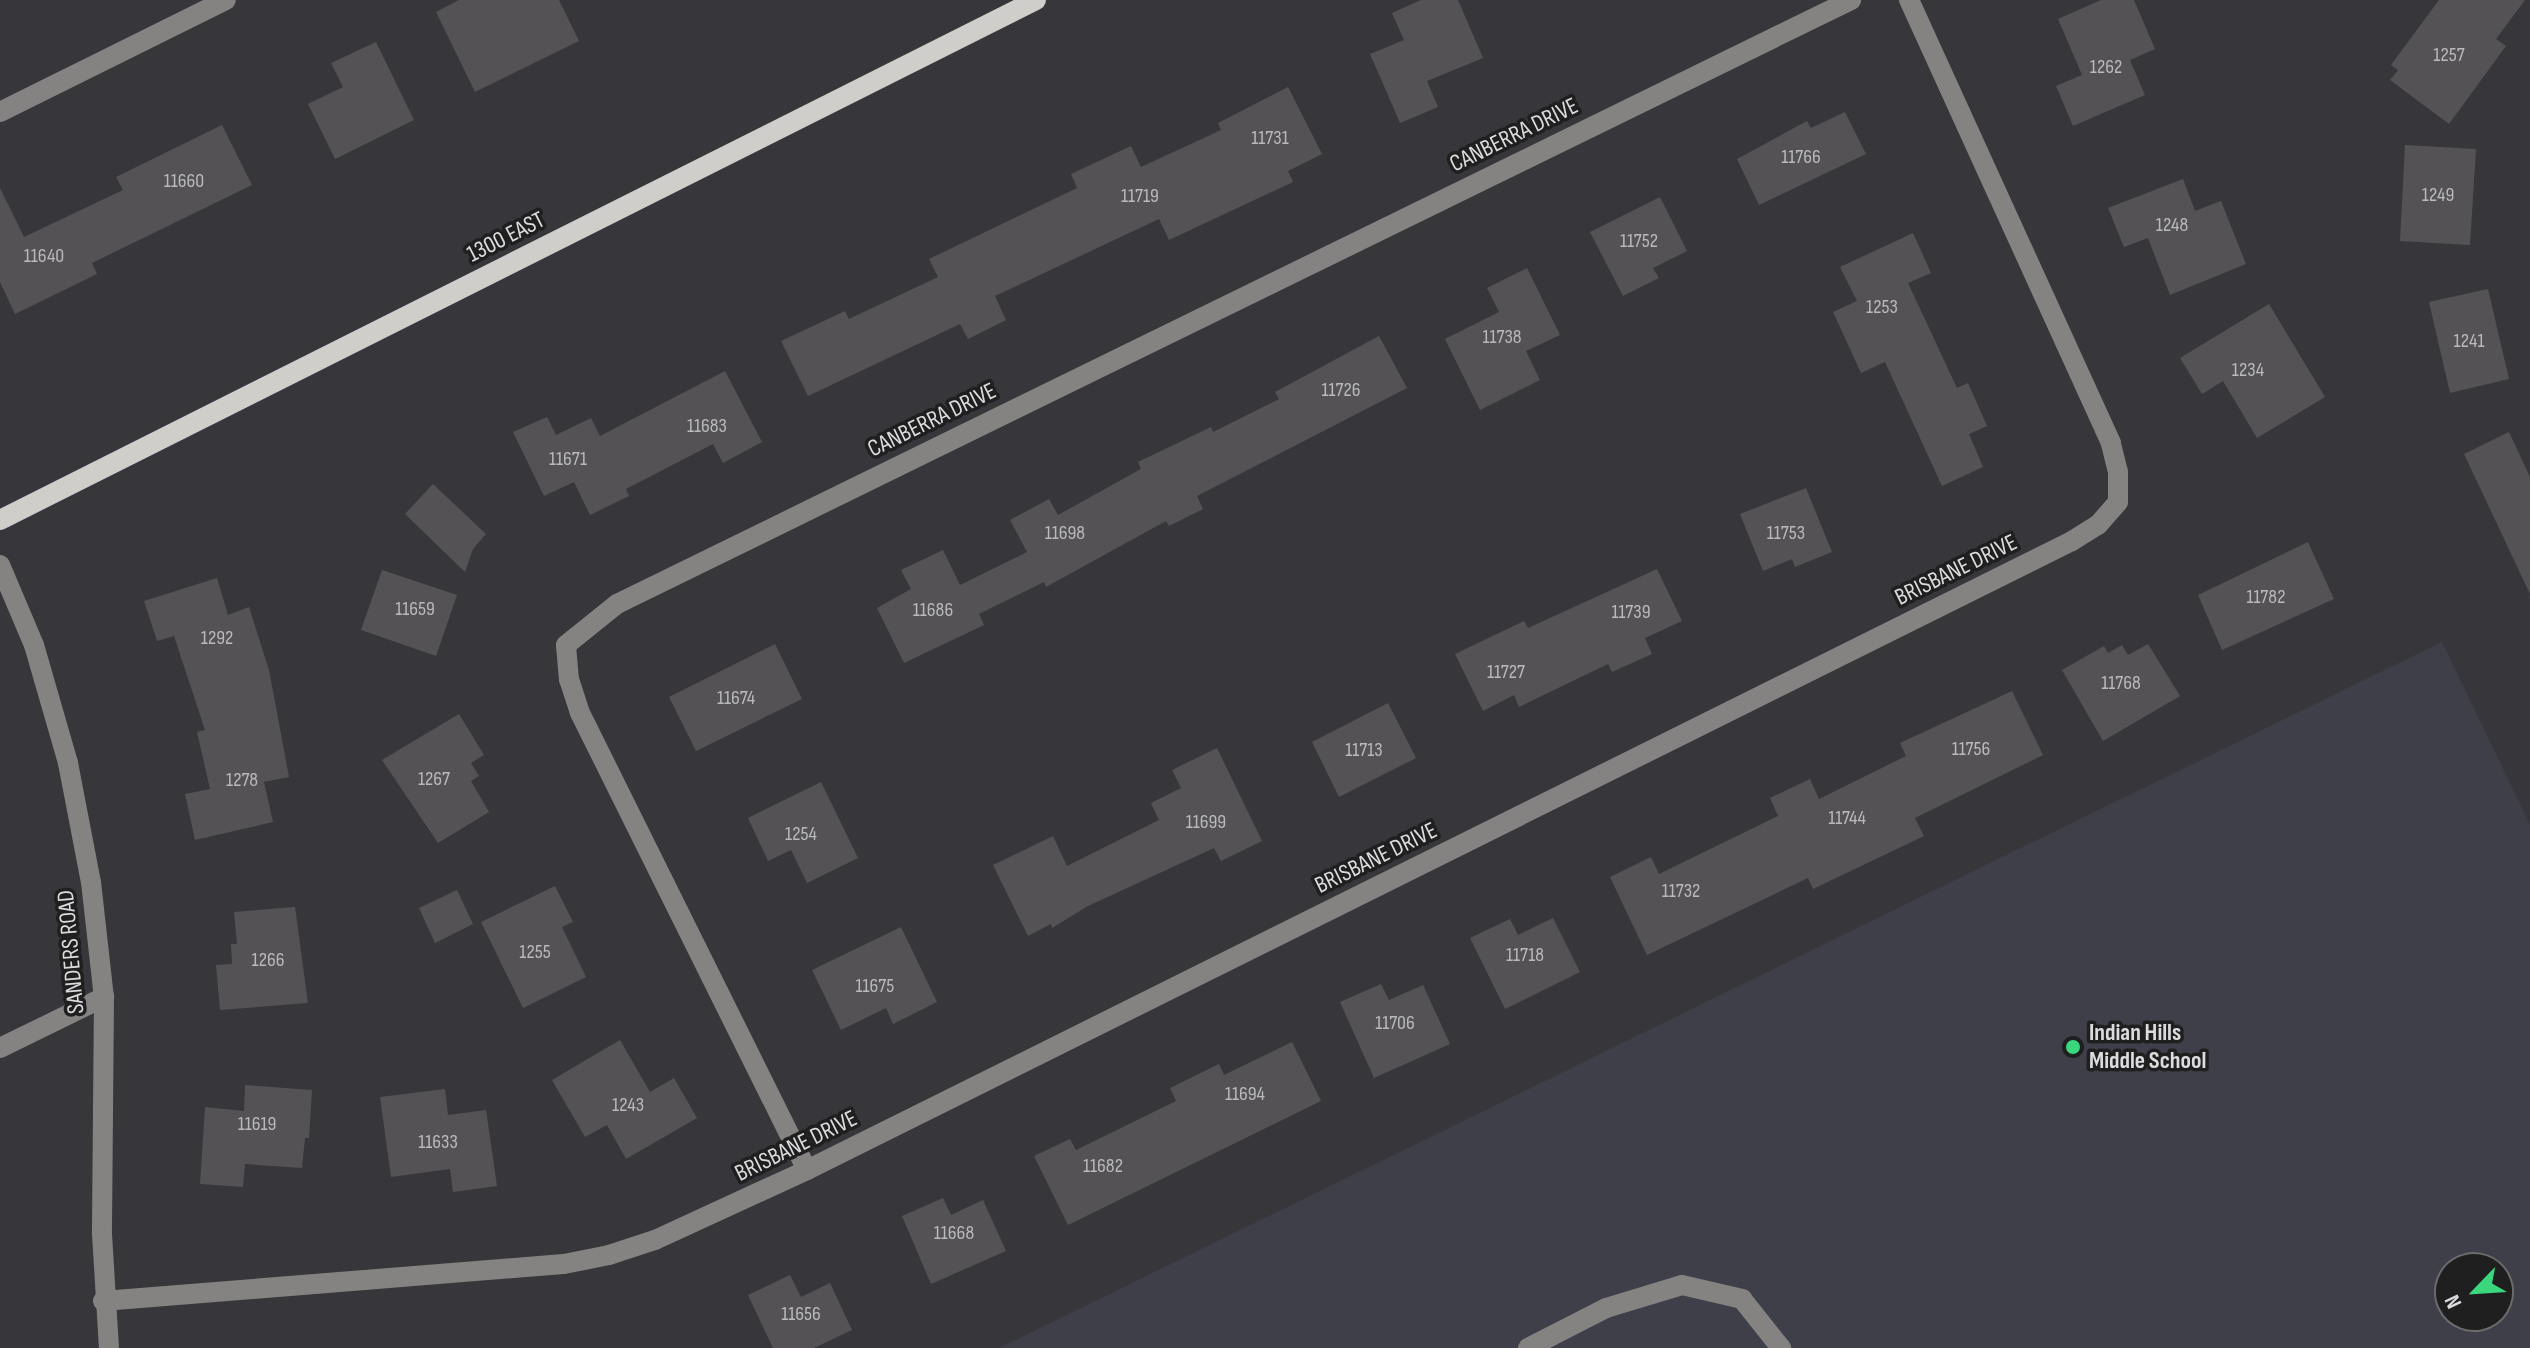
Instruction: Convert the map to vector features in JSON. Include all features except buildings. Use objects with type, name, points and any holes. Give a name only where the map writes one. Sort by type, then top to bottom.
[{"type":"main road","name":"1300 EAST","points":[[0,520],[1036,0]]},
{"type":"street","points":[[0,112],[226,0]]},
{"type":"street","name":"CANBERRA DRIVE","points":[[807,1170],[580,713],[569,680],[566,645],[617,604],[1851,0]]},
{"type":"street","name":"BRISBANE DRIVE","points":[[103,1301],[564,1264],[609,1255],[655,1240],[807,1170],[2058,548],[2098,525],[2118,502],[2118,472],[2111,443],[1909,0]]},
{"type":"street","name":"SANDERS ROAD","points":[[0,565],[34,645],[68,763],[91,882],[104,997],[103,1301],[109,1348]]},
{"type":"street","points":[[0,1048],[104,997]]},
{"type":"street","points":[[1528,1348],[1606,1308],[1682,1285],[1742,1299],[1781,1348]]},
{"type":"shaded area","name":"Indian Hills Middle School","points":[[2442,642],[2530,825],[2530,1348],[999,1348]]},
{"type":"place","name":"Indian Hills Middle School","points":[[2073,1047]]}]
